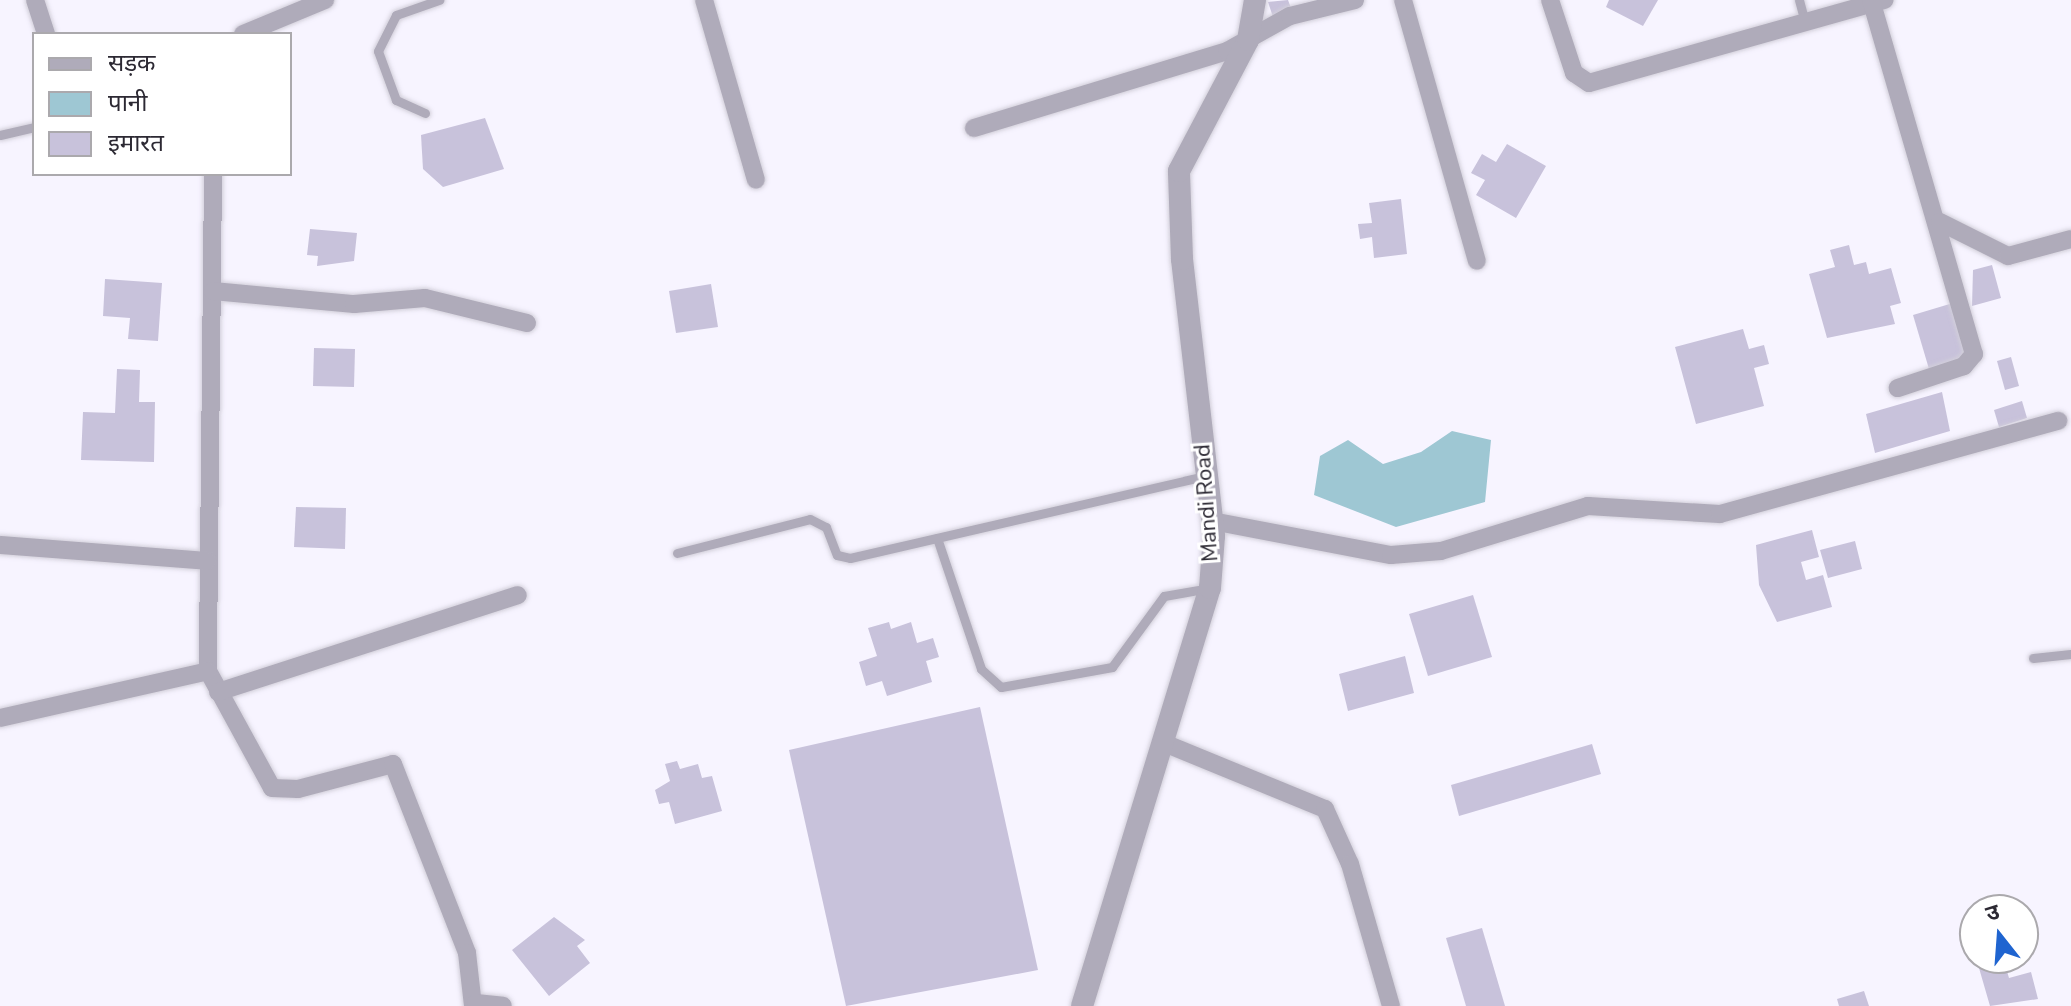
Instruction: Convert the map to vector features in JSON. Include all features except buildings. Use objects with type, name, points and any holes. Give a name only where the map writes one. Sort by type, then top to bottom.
[{"type":"street","points":[[35,0],[45,32]]},
{"type":"street","points":[[248,32],[325,0]]},
{"type":"street","points":[[704,0],[756,180]]},
{"type":"street","name":"Mandi Road","points":[[1082,1006],[1210,588],[1212,521],[1179,171],[1248,40],[1255,0]]},
{"type":"street","points":[[974,128],[1248,40],[1290,16],[1355,0]]},
{"type":"street","points":[[1403,0],[1477,261]]},
{"type":"street","points":[[1550,0],[1574,73],[1586,83],[1876,1],[1940,222],[1973,358],[1898,388]]},
{"type":"street","points":[[213,176],[208,671],[261,776],[277,791],[393,764],[458,926],[474,1004],[503,1006]]},
{"type":"street","points":[[1940,222],[2008,256],[2071,239]]},
{"type":"street","points":[[213,291],[354,304],[425,298],[527,323]]},
{"type":"street","points":[[1212,521],[1415,555],[1588,506],[1720,514],[2058,421]]},
{"type":"street","points":[[0,545],[207,561]]},
{"type":"street","points":[[218,692],[518,595]]},
{"type":"street","points":[[0,718],[208,671]]},
{"type":"street","points":[[1164,743],[1325,809],[1350,864],[1391,1006]]},
{"type":"lane","points":[[425,113],[396,100],[382,72],[379,42],[396,15],[439,0]]},
{"type":"lane","points":[[1799,0],[1804,19]]},
{"type":"lane","points":[[0,135],[32,127]]},
{"type":"lane","points":[[677,553],[810,519],[823,523],[844,558],[1207,476]]},
{"type":"lane","points":[[937,538],[981,669],[1001,687],[1112,667],[1164,596],[1210,588]]},
{"type":"lane","points":[[2033,658],[2071,654]]},
{"type":"water","points":[[1452,431],[1491,440],[1485,502],[1396,527],[1314,495],[1320,456],[1348,440],[1383,464],[1421,452]]}]
